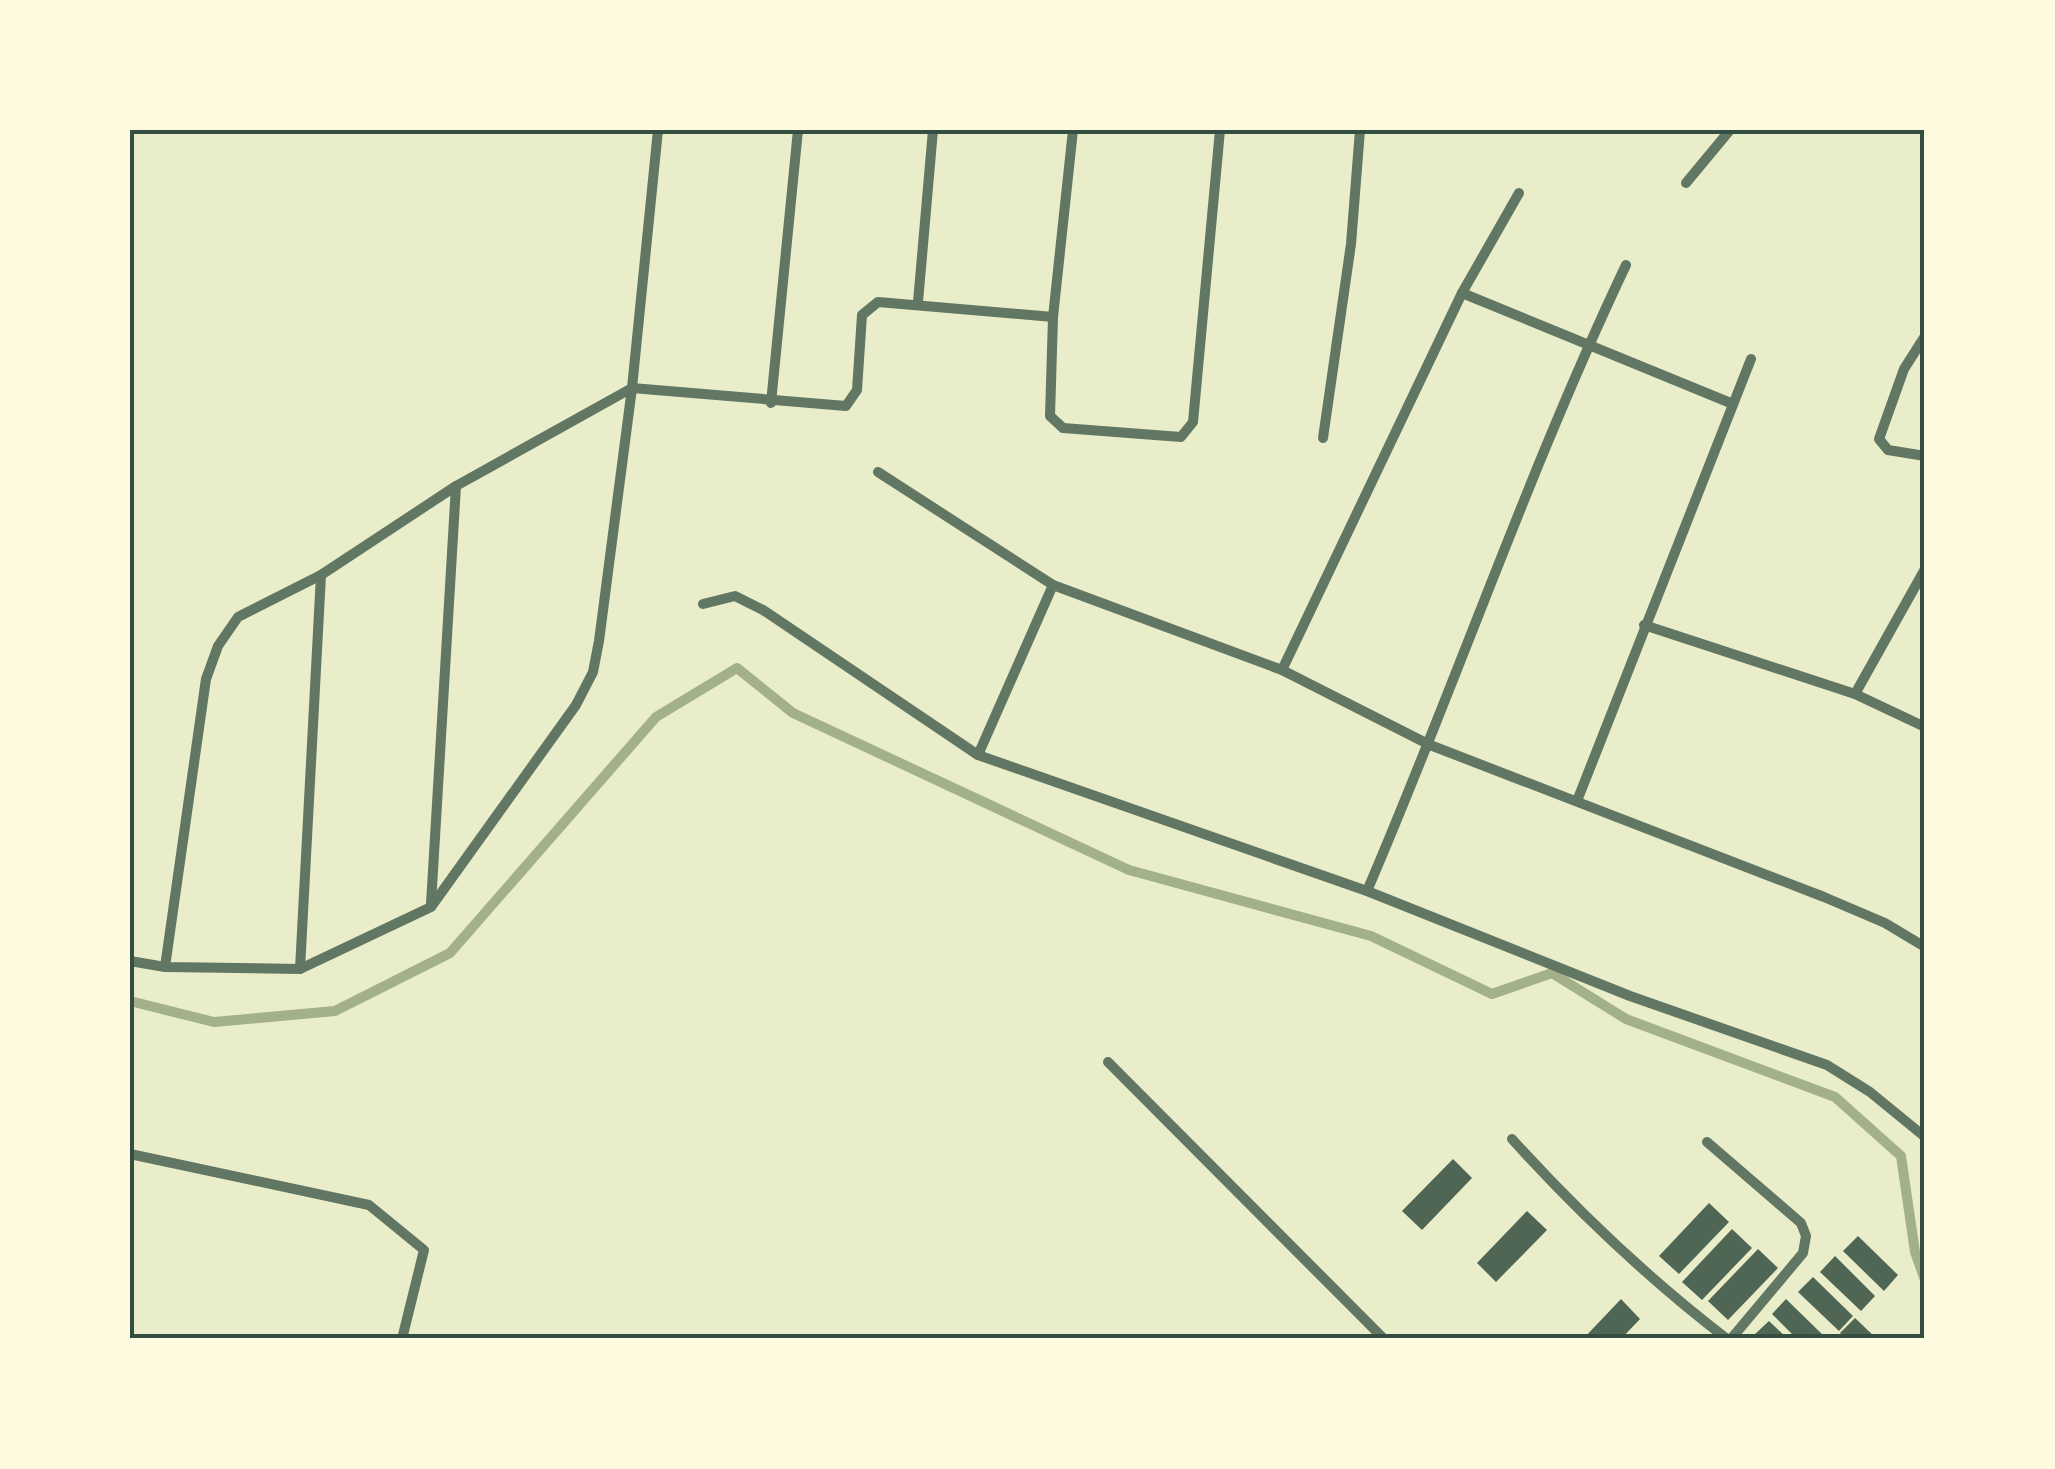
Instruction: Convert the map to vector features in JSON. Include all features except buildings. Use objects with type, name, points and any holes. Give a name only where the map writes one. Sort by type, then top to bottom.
[{"type":"street","points":[[130,962],[166,967],[300,969],[431,908],[576,705],[593,672],[632,388],[658,130]]},
{"type":"street","points":[[771,403],[798,130]]},
{"type":"street","points":[[918,302],[933,130]]},
{"type":"street","points":[[1073,130],[1053,316],[1050,416],[1062,428],[1180,437],[1188,432],[1220,130]]},
{"type":"street","points":[[1323,438],[1351,244],[1360,130]]},
{"type":"street","points":[[1686,183],[1730,130]]},
{"type":"street","points":[[1282,670],[1462,293],[1519,193]]},
{"type":"street","points":[[1367,891],[1430,745],[1588,345],[1626,265]]},
{"type":"street","points":[[1462,293],[1733,404]]},
{"type":"street","points":[[166,967],[206,679],[218,646],[238,617],[321,575],[456,486],[632,388],[838,408],[852,402],[858,390],[860,323],[866,310],[878,302],[918,302],[1053,316]]},
{"type":"street","points":[[1925,336],[1899,380],[1879,439],[1888,450],[1925,456]]},
{"type":"street","points":[[1578,801],[1751,359]]},
{"type":"street","points":[[878,472],[1052,585],[1282,670],[1430,745],[1837,903],[1925,947]]},
{"type":"street","points":[[431,908],[456,486]]},
{"type":"street","points":[[1855,694],[1925,570]]},
{"type":"street","points":[[300,969],[321,575]]},
{"type":"street","points":[[978,755],[1052,585]]},
{"type":"street","points":[[703,604],[735,596],[764,610],[978,755],[1367,891],[1630,996],[1827,1065],[1870,1092],[1925,1137]]},
{"type":"street","points":[[1644,625],[1855,694],[1925,727]]},
{"type":"street","points":[[1108,1062],[1384,1339]]},
{"type":"street","points":[[1512,1139],[1558,1191],[1656,1282],[1729,1339],[1803,1253],[1806,1236],[1801,1222],[1707,1142]]},
{"type":"street","points":[[130,1154],[369,1205],[424,1250],[402,1339]]},
{"type":"waterway","points":[[130,1001],[214,1022],[335,1011],[450,953],[656,717],[737,668],[793,713],[1129,870],[1371,936],[1492,994],[1552,973],[1626,1019],[1835,1097],[1901,1156],[1915,1252],[1925,1280]]}]
